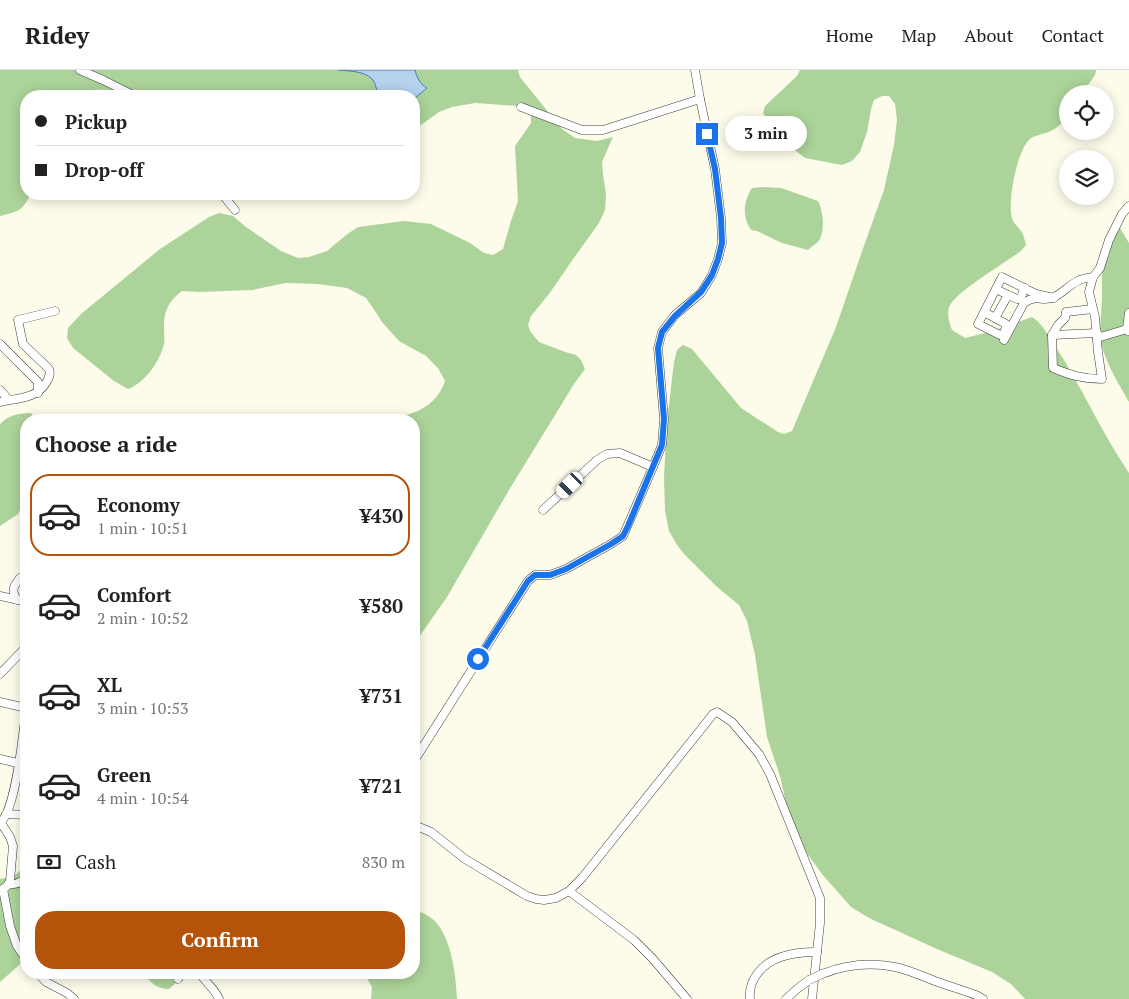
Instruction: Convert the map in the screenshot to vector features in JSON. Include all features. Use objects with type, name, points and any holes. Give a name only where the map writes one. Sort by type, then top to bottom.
[{"type":"street","points":[[80,70],[122,90]]},
{"type":"street","points":[[420,752],[528,581],[535,575],[550,575],[566,569],[623,536],[662,445],[664,419],[658,348],[662,332],[675,316],[701,292],[712,275],[722,243],[715,169],[695,70]]},
{"type":"street","points":[[521,107],[582,130],[603,130],[700,99]]},
{"type":"street","points":[[227,200],[235,210]]},
{"type":"street","points":[[1093,309],[1066,312],[1065,318],[1052,335],[1053,368],[1086,378],[1102,378],[1096,317],[1089,292],[1093,277],[1100,268],[1109,240],[1122,214],[1129,206]]},
{"type":"street","points":[[984,312],[1006,324],[1002,335],[978,324],[984,312],[996,289],[1002,277],[1036,294],[1054,298]]},
{"type":"street","points":[[1004,340],[1024,303],[1029,299],[1054,298],[1077,281],[1093,277]]},
{"type":"street","points":[[996,289],[1017,299],[1020,298],[1025,288]]},
{"type":"street","points":[[995,318],[1008,295]]},
{"type":"street","points":[[0,402],[33,396],[46,385],[50,377],[49,369],[23,344],[18,320],[55,311]]},
{"type":"street","points":[[1052,335],[1097,336],[1128,331],[1129,313]]},
{"type":"street","points":[[0,344],[38,382],[39,392]]},
{"type":"street","points":[[0,390],[9,400]]},
{"type":"street","points":[[543,510],[596,460],[607,454],[620,454],[653,467]]},
{"type":"street","points":[[20,584],[13,590],[13,594],[20,598]]},
{"type":"street","points":[[0,596],[20,599]]},
{"type":"street","points":[[2,669],[20,652]]},
{"type":"street","points":[[0,702],[20,708]]},
{"type":"street","points":[[420,827],[431,832],[465,859],[527,896],[544,900],[556,898],[569,891],[582,878],[706,722],[717,712],[732,722],[759,754],[770,774],[820,898],[820,923],[812,999]]},
{"type":"street","points":[[0,759],[20,763]]},
{"type":"street","points":[[20,773],[6,814],[0,823],[10,837],[13,846],[11,872],[4,887],[10,926],[20,950]]},
{"type":"street","points":[[6,814],[20,815]]},
{"type":"street","points":[[4,887],[20,883]]},
{"type":"street","points":[[569,891],[634,940],[653,958],[687,999]]},
{"type":"street","points":[[750,999],[749,992],[752,982],[764,966],[782,956],[817,952]]},
{"type":"street","points":[[786,999],[809,980],[822,974],[832,970],[864,965],[893,967],[908,971],[983,999]]},
{"type":"street","points":[[43,979],[74,999]]},
{"type":"street","points":[[204,979],[216,992],[219,999]]},
{"type":"green space","points":[[0,70],[518,70],[520,77],[562,129],[575,138],[597,141],[613,137],[602,162],[606,194],[605,210],[599,223],[549,294],[531,316],[528,325],[530,331],[539,342],[576,355],[581,360],[585,369],[509,490],[447,597],[420,635],[420,414],[411,414],[422,409],[436,398],[445,381],[438,368],[426,356],[399,341],[382,322],[366,298],[347,288],[318,284],[286,283],[252,290],[182,291],[173,299],[166,312],[164,344],[159,357],[146,377],[128,389],[114,381],[73,348],[67,338],[68,328],[81,314],[160,249],[209,217],[219,213],[233,216],[281,251],[298,258],[309,257],[327,251],[358,227],[404,221],[431,224],[470,243],[484,253],[493,255],[503,249],[518,201],[515,146],[531,123],[531,114],[518,106],[475,103],[452,107],[439,112],[420,126],[420,90],[20,90],[20,200],[28,200],[19,210],[0,216]]},
{"type":"green space","points":[[800,70],[1096,70],[1088,85],[1059,85],[1059,126],[1052,131],[1031,138],[1021,153],[1014,176],[1011,211],[1012,218],[1023,234],[1026,245],[1021,251],[960,294],[949,307],[948,316],[952,330],[965,338],[993,331],[1032,317],[1036,319],[1064,360],[1129,473],[1129,999],[1025,999],[1011,984],[992,972],[869,918],[851,907],[822,874],[806,852],[793,826],[780,776],[767,737],[755,655],[747,621],[739,605],[716,586],[684,554],[669,531],[665,511],[664,477],[667,422],[677,350],[683,345],[692,349],[741,408],[778,432],[784,434],[792,431],[836,327],[884,190],[894,145],[897,120],[895,104],[889,96],[882,96],[874,100],[867,132],[860,152],[852,161],[842,165],[805,158],[788,145],[763,113],[765,106],[797,76]]},
{"type":"green space","points":[[752,188],[781,188],[818,201],[823,225],[822,235],[818,242],[808,250],[782,243],[751,230],[746,220],[745,204]]},
{"type":"green space","points":[[1115,227],[1120,228],[1129,243],[1129,402],[1106,359],[1100,333],[1103,255],[1109,230]]},
{"type":"green space","points":[[20,414],[20,510],[18,514],[0,526],[0,424],[14,415]]},
{"type":"green space","points":[[20,871],[20,964],[0,982],[0,879],[12,877]]},
{"type":"green space","points":[[420,912],[434,920],[441,929],[450,952],[457,999],[371,999],[372,987],[367,979],[420,979]]},
{"type":"green space","points":[[148,979],[179,979],[169,989],[164,989]]},
{"type":"water","points":[[338,70],[415,70],[422,85],[427,88],[420,94],[420,90],[376,90],[370,77],[357,72]]},
{"type":"route","points":[[478,659],[528,581],[535,575],[550,575],[566,569],[623,536],[628,526],[662,445],[664,419],[658,348],[662,332],[675,316],[701,292],[712,275],[722,243],[715,169],[707,134]]}]
